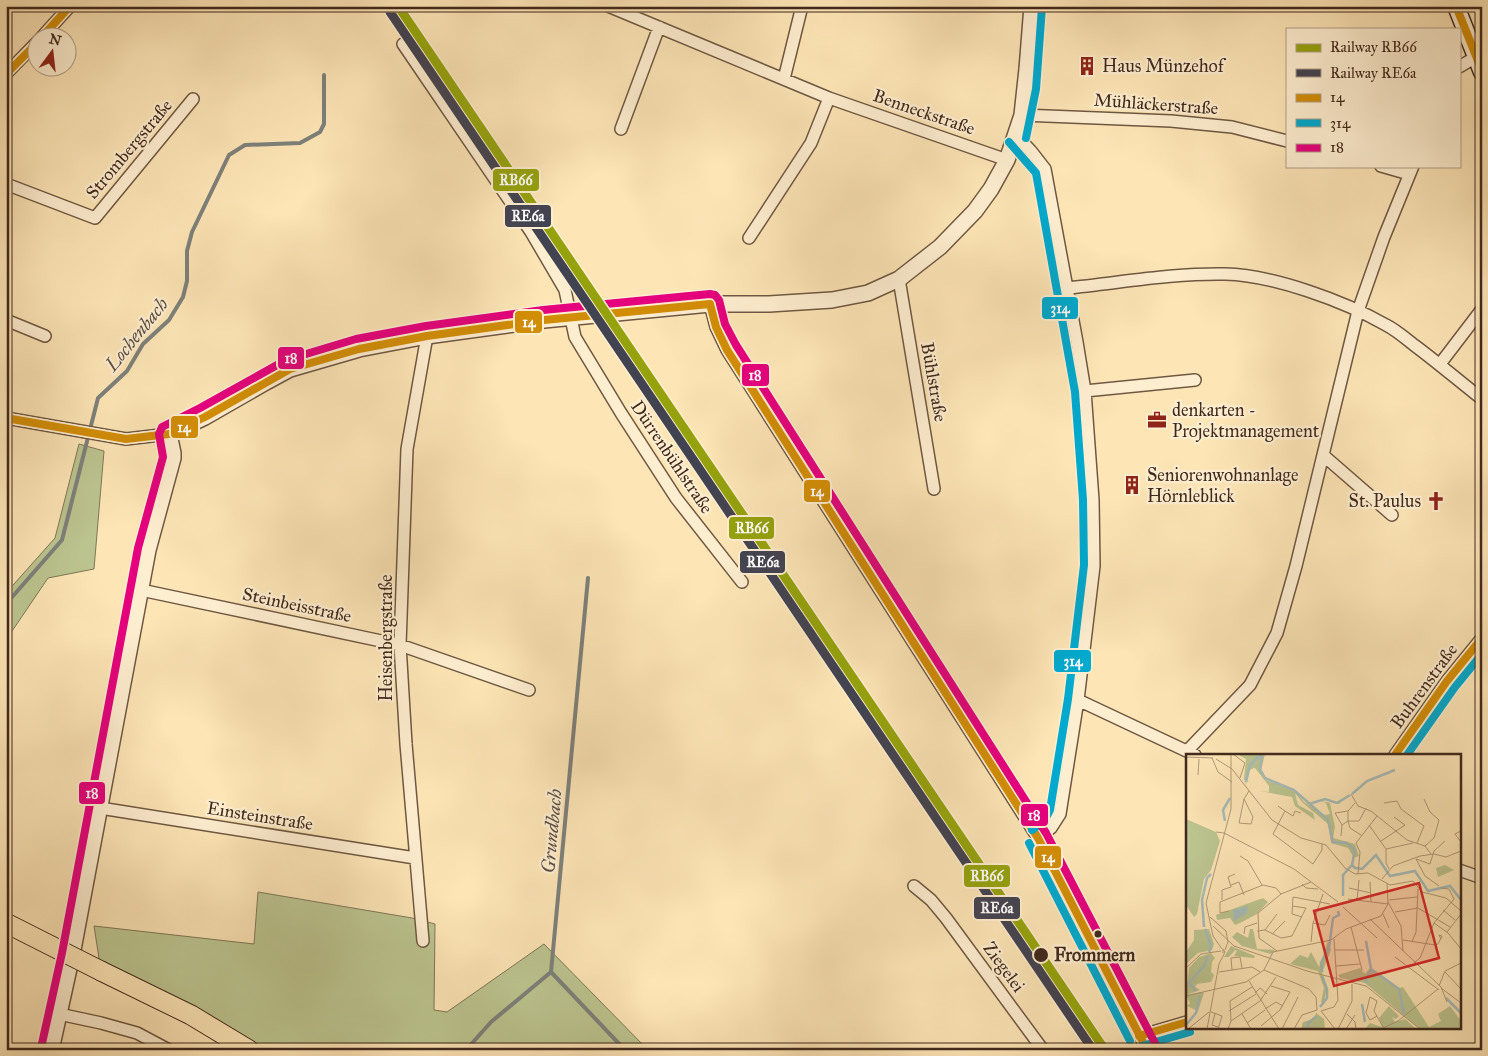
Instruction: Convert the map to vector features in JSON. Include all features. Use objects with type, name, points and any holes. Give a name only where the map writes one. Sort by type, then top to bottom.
[{"type":"main road","points":[[1456,6],[1479,64]]},
{"type":"main road","points":[[6,923],[191,1016],[249,1050]]},
{"type":"street","points":[[50,28],[70,6]]},
{"type":"street","name":"Benneckstraße","points":[[609,6],[829,98],[1007,160]]},
{"type":"street","points":[[784,79],[802,6]]},
{"type":"street","points":[[6,418],[126,439],[170,434],[290,370],[359,350],[427,336],[571,318],[710,304],[768,304],[832,300],[868,293],[899,280],[940,247],[975,211],[991,189],[1007,160],[1022,116],[1028,69],[1032,6]]},
{"type":"street","points":[[620,129],[659,27]]},
{"type":"street","name":"Dürrenbühlstraße","points":[[404,44],[531,232],[565,290],[575,337],[621,413],[676,498],[742,582]]},
{"type":"street","points":[[6,74],[28,51]]},
{"type":"street","points":[[1460,66],[1479,64]]},
{"type":"street","points":[[749,238],[811,143],[829,98]]},
{"type":"street","name":"Strombergstraße","points":[[6,184],[95,218],[193,100]]},
{"type":"street","name":"Mühläckerstraße","points":[[1022,116],[1171,121],[1232,127],[1286,140]]},
{"type":"street","points":[[1016,135],[1045,169],[1085,391],[1091,463],[1094,566],[1078,700],[1060,814],[1051,828],[1038,838]]},
{"type":"street","points":[[1078,700],[1191,753],[1250,685],[1277,633],[1296,566],[1358,311],[1384,237],[1411,170],[1396,168]]},
{"type":"street","points":[[1067,288],[1192,275],[1227,274],[1261,278],[1312,293],[1387,325],[1440,364],[1482,399]]},
{"type":"street","name":"Bühlstraße","points":[[899,280],[934,490]]},
{"type":"street","points":[[710,304],[716,327],[727,350],[1038,838],[1147,1050]]},
{"type":"street","points":[[1440,364],[1482,310]]},
{"type":"street","points":[[6,320],[45,336]]},
{"type":"street","name":"Heisenbergstraße","points":[[423,941],[415,858],[400,645],[406,449],[427,336]]},
{"type":"street","points":[[1085,391],[1196,380]]},
{"type":"street","points":[[51,1050],[72,954],[148,550],[173,458],[170,434]]},
{"type":"street","points":[[1322,455],[1392,515]]},
{"type":"street","name":"Steinbeisstraße","points":[[141,590],[400,645],[529,690]]},
{"type":"street","name":"Buhrenstraße","points":[[1396,754],[1446,683],[1482,638]]},
{"type":"street","name":"Einsteinstraße","points":[[100,808],[415,858]]},
{"type":"street","points":[[1460,870],[1482,878]]},
{"type":"street","name":"Ziegelei","points":[[914,886],[931,900],[946,918],[1043,1050]]},
{"type":"street","points":[[59,1014],[137,1033],[169,1050]]},
{"type":"street","points":[[1139,1036],[1186,1022]]},
{"type":"green space","points":[[79,444],[104,451],[94,569],[48,578],[6,640],[6,593],[55,538]]},
{"type":"green space","points":[[258,892],[412,918],[435,924],[434,1010],[447,1012],[544,944],[648,1050],[253,1050],[101,971],[94,926],[254,944]]},
{"type":"waterway","name":"Lochenbach","points":[[6,604],[62,540],[98,398],[127,371],[143,344],[169,320],[183,297],[187,281],[187,251],[192,232],[229,155],[245,145],[300,143],[320,132],[324,124],[324,75]]},
{"type":"waterway","name":"Grundbach","points":[[466,1050],[491,1022],[551,972],[588,578]]},
{"type":"waterway","points":[[551,972],[625,1050]]},
{"type":"rail line","name":"RB66","points":[[398,6],[1105,1050]]},
{"type":"rail line","name":"RE6a","points":[[390,12],[1093,1050]]},
{"type":"transit line","name":"14","points":[[50,28],[70,6]]},
{"type":"transit line","name":"14","points":[[1456,6],[1482,71]]},
{"type":"transit line","name":"314","points":[[1026,138],[1036,89],[1042,7]]},
{"type":"transit line","name":"14","points":[[6,74],[28,52]]},
{"type":"transit line","name":"314","points":[[1009,142],[1036,173],[1075,392],[1083,500],[1084,565],[1068,699],[1050,810],[1044,821],[1032,830]]},
{"type":"transit line","name":"18","points":[[41,1048],[62,953],[138,548],[163,457],[159,434],[162,427],[286,360],[356,339],[426,326],[543,310],[710,294],[715,295],[719,300],[725,324],[736,345],[1046,833],[1156,1045]]},
{"type":"transit line","name":"14","points":[[710,304],[716,327],[727,350],[1038,838],[1147,1050]]},
{"type":"transit line","name":"14","points":[[6,418],[126,439],[169,434],[205,417],[290,369],[359,349],[427,336],[544,320],[710,304]]},
{"type":"transit line","name":"14","points":[[1396,754],[1447,681],[1482,638]]},
{"type":"transit line","name":"314","points":[[1408,754],[1455,687],[1482,654]]},
{"type":"transit line","name":"314","points":[[1029,843],[1130,1041]]},
{"type":"transit line","name":"14","points":[[1139,1036],[1186,1022]]},
{"type":"transit line","name":"314","points":[[1142,1046],[1190,1032]]},
{"type":"place","name":"Haus Münzehof","points":[[1087,66]]},
{"type":"place","name":"denkarten - Projektmanagement","points":[[1157,420]]},
{"type":"place","name":"Seniorenwohnanlage Hörnleblick","points":[[1132,485]]},
{"type":"place","name":"St. Paulus","points":[[1436,501]]},
{"type":"place","name":"Frommern","points":[[1041,955]]}]
